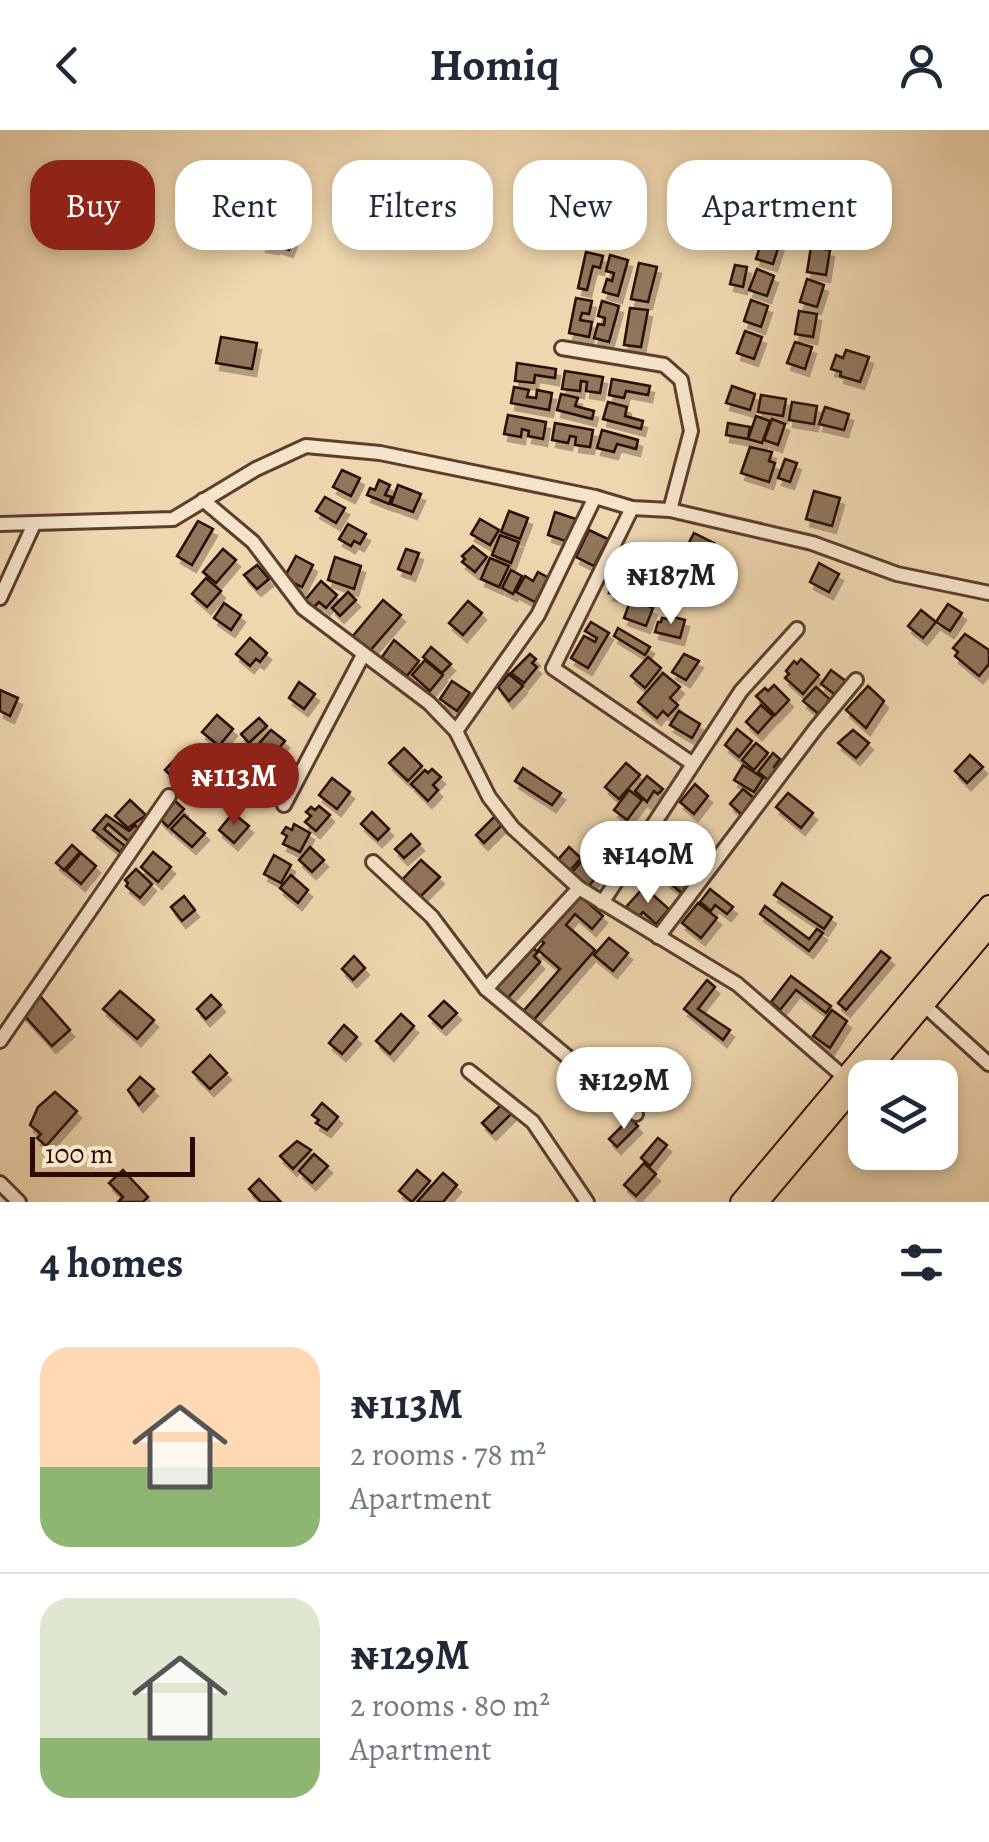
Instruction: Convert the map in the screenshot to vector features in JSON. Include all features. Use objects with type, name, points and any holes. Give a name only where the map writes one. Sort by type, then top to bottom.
[{"type":"highway","points":[[740,1202],[989,905]]},
{"type":"highway","points":[[759,1202],[989,928]]},
{"type":"street","points":[[562,348],[664,366],[681,380],[690,432],[670,510]]},
{"type":"street","points":[[0,524],[162,522],[185,514],[256,469],[306,446],[380,452],[632,508],[670,510],[812,543],[897,574],[989,593]]},
{"type":"street","points":[[456,731],[538,615],[596,498]]},
{"type":"street","points":[[204,500],[253,542],[303,608],[429,703],[456,731],[489,796],[514,828],[579,888],[737,984],[844,1078]]},
{"type":"street","points":[[632,508],[553,668],[693,764]]},
{"type":"street","points":[[0,598],[34,524]]},
{"type":"street","points":[[602,903],[741,691],[798,629]]},
{"type":"street","points":[[284,806],[363,655]]},
{"type":"street","points":[[658,937],[856,680]]},
{"type":"street","points":[[0,1041],[169,796]]},
{"type":"street","points":[[373,862],[432,918],[486,989],[636,1114]]},
{"type":"street","points":[[486,989],[579,888]]},
{"type":"street","points":[[924,1005],[989,1064]]},
{"type":"street","points":[[469,1071],[533,1122],[587,1202]]},
{"type":"street","points":[[0,1183],[19,1202]]},
{"type":"building","points":[[759,250],[777,250],[773,264],[756,259]]},
{"type":"building","points":[[811,250],[830,250],[826,275],[807,272]]},
{"type":"building","points":[[586,252],[603,256],[600,268],[593,266],[587,290],[578,288]]},
{"type":"building","points":[[610,255],[628,260],[618,296],[603,292],[607,279],[612,281],[614,273],[606,271]]},
{"type":"building","points":[[639,263],[657,267],[648,302],[631,299]]},
{"type":"building","points":[[735,265],[747,267],[743,287],[730,284]]},
{"type":"building","points":[[757,269],[774,276],[767,296],[749,290]]},
{"type":"building","points":[[807,279],[824,285],[817,307],[800,302]]},
{"type":"building","points":[[576,298],[592,301],[589,314],[582,313],[580,320],[592,322],[589,337],[569,333]]},
{"type":"building","points":[[751,300],[768,306],[761,327],[744,321]]},
{"type":"building","points":[[602,301],[619,306],[609,342],[594,338],[598,324],[604,325],[605,318],[598,316]]},
{"type":"building","points":[[630,308],[648,310],[641,347],[624,345]]},
{"type":"building","points":[[799,311],[817,314],[813,337],[795,334]]},
{"type":"building","points":[[745,331],[762,337],[754,359],[737,353]]},
{"type":"building","points":[[221,337],[257,343],[252,369],[216,363]]},
{"type":"building","points":[[795,342],[812,347],[805,369],[787,363]]},
{"type":"building","points":[[846,350],[869,357],[860,382],[831,369],[836,355],[843,358]]},
{"type":"building","points":[[517,363],[556,369],[555,378],[535,375],[534,383],[515,381]]},
{"type":"building","points":[[565,371],[603,377],[600,393],[586,391],[587,382],[581,381],[580,391],[562,389]]},
{"type":"building","points":[[612,379],[650,386],[648,395],[626,391],[624,398],[609,395]]},
{"type":"building","points":[[732,386],[755,394],[750,410],[726,403]]},
{"type":"building","points":[[514,387],[529,390],[527,397],[536,398],[537,390],[552,393],[549,410],[511,403]]},
{"type":"building","points":[[561,394],[578,398],[575,406],[594,411],[592,419],[557,410]]},
{"type":"building","points":[[761,395],[786,399],[783,416],[758,412]]},
{"type":"building","points":[[608,402],[627,407],[625,416],[643,421],[641,429],[603,419]]},
{"type":"building","points":[[792,402],[817,406],[814,424],[789,420]]},
{"type":"building","points":[[825,407],[849,414],[844,430],[819,424]]},
{"type":"building","points":[[508,415],[546,422],[543,439],[528,436],[529,431],[522,429],[521,437],[504,434]]},
{"type":"building","points":[[756,416],[770,421],[762,443],[748,439]]},
{"type":"building","points":[[772,419],[785,424],[778,445],[764,440]]},
{"type":"building","points":[[555,423],[593,430],[590,447],[575,445],[576,437],[570,436],[568,443],[552,440]]},
{"type":"building","points":[[728,423],[750,427],[748,439],[726,435]]},
{"type":"building","points":[[602,430],[638,440],[636,449],[617,444],[614,452],[597,448]]},
{"type":"building","points":[[750,447],[772,452],[769,461],[775,463],[769,482],[741,473]]},
{"type":"building","points":[[785,459],[797,463],[790,482],[778,478]]},
{"type":"building","points":[[342,470],[360,478],[351,496],[333,487]]},
{"type":"building","points":[[379,480],[390,485],[385,495],[392,497],[389,504],[367,495],[370,488],[375,490]]},
{"type":"building","points":[[398,485],[421,494],[413,512],[391,504]]},
{"type":"building","points":[[814,491],[840,498],[832,526],[806,519]]},
{"type":"building","points":[[325,497],[345,508],[336,523],[316,511]]},
{"type":"building","points":[[509,511],[528,518],[520,539],[501,532]]},
{"type":"building","points":[[555,512],[576,519],[568,542],[548,535]]},
{"type":"building","points":[[480,519],[499,530],[490,545],[471,534]]},
{"type":"building","points":[[198,521],[213,529],[192,565],[177,556]]},
{"type":"building","points":[[348,524],[366,534],[360,544],[354,541],[351,546],[339,539]]},
{"type":"building","points":[[589,530],[608,539],[594,566],[576,557]]},
{"type":"building","points":[[694,533],[714,543],[699,572],[679,562]]},
{"type":"building","points":[[500,535],[519,542],[511,563],[492,555]]},
{"type":"building","points":[[473,546],[487,557],[475,572],[462,562],[462,556]]},
{"type":"building","points":[[223,549],[236,560],[216,583],[203,572]]},
{"type":"building","points":[[406,549],[419,553],[411,574],[398,569]]},
{"type":"building","points":[[620,550],[649,560],[642,579],[613,569]]},
{"type":"building","points":[[296,556],[313,565],[302,587],[284,578]]},
{"type":"building","points":[[335,557],[361,566],[354,589],[328,580]]},
{"type":"building","points":[[490,558],[509,566],[499,587],[481,579]]},
{"type":"building","points":[[819,563],[839,574],[829,592],[810,582]]},
{"type":"building","points":[[257,565],[269,579],[257,589],[244,575]]},
{"type":"building","points":[[511,570],[522,576],[513,594],[502,588]]},
{"type":"building","points":[[609,571],[634,581],[627,597],[609,593],[613,583],[606,580]]},
{"type":"building","points":[[538,572],[549,578],[535,602],[516,592],[525,576],[533,581]]},
{"type":"building","points":[[206,578],[221,591],[207,607],[192,594]]},
{"type":"building","points":[[321,581],[337,595],[326,608],[319,602],[314,607],[305,600]]},
{"type":"building","points":[[348,592],[356,600],[340,616],[332,608]]},
{"type":"building","points":[[631,599],[653,608],[646,626],[624,618]]},
{"type":"building","points":[[383,600],[401,615],[369,652],[352,637]]},
{"type":"building","points":[[468,601],[482,613],[463,635],[449,623]]},
{"type":"building","points":[[224,603],[241,615],[231,630],[214,618]]},
{"type":"building","points":[[948,604],[962,613],[950,631],[936,622]]},
{"type":"building","points":[[921,610],[936,622],[923,638],[908,626]]},
{"type":"building","points":[[669,616],[685,620],[680,638],[655,632],[658,622]]},
{"type":"building","points":[[591,622],[609,633],[588,668],[571,658],[584,636],[595,642],[597,638],[585,631]]},
{"type":"building","points":[[618,628],[650,647],[645,655],[614,636]]},
{"type":"building","points":[[965,634],[989,650],[989,664],[979,676],[955,656],[958,652],[953,648]]},
{"type":"building","points":[[250,638],[267,653],[250,666],[236,654]]},
{"type":"building","points":[[394,640],[419,661],[407,676],[382,657]]},
{"type":"building","points":[[431,647],[451,664],[442,673],[423,657]]},
{"type":"building","points":[[530,654],[537,667],[524,683],[511,673]]},
{"type":"building","points":[[684,654],[699,661],[686,680],[672,672]]},
{"type":"building","points":[[648,657],[661,668],[645,688],[631,676]]},
{"type":"building","points":[[801,659],[819,675],[803,694],[785,678],[794,661],[797,664]]},
{"type":"building","points":[[425,660],[443,675],[430,691],[412,675]]},
{"type":"building","points":[[831,670],[847,682],[837,696],[821,684]]},
{"type":"building","points":[[663,673],[680,687],[670,698],[678,705],[668,716],[663,711],[657,718],[638,702]]},
{"type":"building","points":[[509,674],[523,686],[509,701],[498,687]]},
{"type":"building","points":[[452,681],[470,693],[457,711],[440,699]]},
{"type":"building","points":[[299,682],[315,694],[304,709],[289,698]]},
{"type":"building","points":[[774,685],[789,700],[775,715],[756,696]]},
{"type":"building","points":[[868,686],[884,701],[866,728],[846,710]]},
{"type":"building","points":[[816,687],[833,702],[821,716],[803,701]]},
{"type":"building","points":[[0,690],[18,698],[10,716],[0,711]]},
{"type":"building","points":[[761,705],[773,716],[758,733],[746,722]]},
{"type":"building","points":[[679,711],[700,724],[692,738],[670,725]]},
{"type":"building","points":[[217,715],[233,729],[219,746],[202,732]]},
{"type":"building","points":[[259,718],[267,726],[249,743],[241,734]]},
{"type":"building","points":[[737,729],[752,741],[739,757],[725,745]]},
{"type":"building","points":[[271,730],[285,741],[270,759],[256,747]]},
{"type":"building","points":[[853,730],[869,743],[856,758],[838,743]]},
{"type":"building","points":[[756,743],[768,753],[754,770],[742,760]]},
{"type":"building","points":[[404,748],[422,766],[408,781],[389,763]]},
{"type":"building","points":[[181,753],[194,766],[178,783],[165,770]]},
{"type":"building","points":[[773,753],[780,759],[774,767],[778,771],[769,781],[758,772]]},
{"type":"building","points":[[970,755],[983,767],[967,783],[955,771]]},
{"type":"building","points":[[626,763],[640,775],[619,799],[605,787]]},
{"type":"building","points":[[743,765],[763,778],[754,792],[734,780]]},
{"type":"building","points":[[523,768],[561,793],[552,805],[515,781]]},
{"type":"building","points":[[432,769],[441,777],[433,785],[438,790],[428,801],[411,784],[425,770],[428,773]]},
{"type":"building","points":[[647,776],[663,789],[658,794],[654,791],[647,802],[635,791]]},
{"type":"building","points":[[332,778],[350,792],[337,809],[319,795]]},
{"type":"building","points":[[695,784],[708,796],[694,814],[680,802]]},
{"type":"building","points":[[743,789],[755,799],[742,815],[730,804]]},
{"type":"building","points":[[629,790],[642,800],[627,820],[614,810]]},
{"type":"building","points":[[788,793],[813,813],[801,828],[776,807]]},
{"type":"building","points":[[130,800],[146,815],[128,828],[115,816]]},
{"type":"building","points":[[175,801],[184,809],[168,827],[159,818]]},
{"type":"building","points":[[319,806],[330,815],[316,831],[305,822],[311,816],[306,812]]},
{"type":"building","points":[[372,812],[389,829],[378,840],[361,824]]},
{"type":"building","points":[[233,813],[249,826],[234,843],[219,830]]},
{"type":"building","points":[[106,815],[129,831],[135,825],[139,829],[128,841],[108,824],[104,829],[125,846],[120,852],[93,830]]},
{"type":"building","points":[[184,815],[205,833],[192,847],[171,829]]},
{"type":"building","points":[[494,817],[502,825],[484,843],[476,835]]},
{"type":"building","points":[[294,824],[310,833],[300,852],[283,844],[287,836],[282,833],[286,827],[292,830]]},
{"type":"building","points":[[671,824],[691,839],[682,850],[663,834]]},
{"type":"building","points":[[411,834],[420,844],[404,858],[395,849]]},
{"type":"building","points":[[72,845],[80,852],[64,870],[56,863]]},
{"type":"building","points":[[310,847],[324,860],[312,872],[299,860]]},
{"type":"building","points":[[569,847],[581,858],[568,873],[556,862]]},
{"type":"building","points":[[658,848],[666,850],[677,863],[664,877],[646,862]]},
{"type":"building","points":[[692,848],[705,859],[695,871],[682,859]]},
{"type":"building","points":[[153,852],[171,867],[158,882],[141,867]]},
{"type":"building","points":[[81,853],[96,866],[81,884],[66,871]]},
{"type":"building","points":[[274,855],[291,865],[281,883],[264,874]]},
{"type":"building","points":[[585,857],[601,872],[586,889],[570,875]]},
{"type":"building","points":[[421,860],[440,877],[418,899],[400,882]]},
{"type":"building","points":[[682,861],[699,876],[689,888],[681,882],[688,889],[683,894],[666,880]]},
{"type":"building","points":[[136,869],[152,884],[140,898],[126,886],[125,880]]},
{"type":"building","points":[[291,875],[308,890],[298,903],[280,888]]},
{"type":"building","points":[[782,883],[832,917],[824,929],[774,895]]},
{"type":"building","points":[[644,887],[669,909],[656,924],[643,912],[638,917],[626,907]]},
{"type":"building","points":[[710,889],[733,907],[727,914],[715,905],[711,911],[700,902]]},
{"type":"building","points":[[578,894],[603,916],[592,929],[575,914],[566,925],[595,950],[530,1024],[520,1015],[560,969],[538,950],[544,943],[539,939]]},
{"type":"building","points":[[184,896],[195,910],[182,921],[171,907]]},
{"type":"building","points":[[698,903],[717,918],[701,938],[682,923]]},
{"type":"building","points":[[765,906],[809,939],[817,929],[823,933],[809,951],[760,914]]},
{"type":"building","points":[[609,938],[628,953],[613,971],[594,955]]},
{"type":"building","points":[[533,948],[540,962],[506,1000],[494,990]]},
{"type":"building","points":[[881,951],[890,958],[846,1010],[838,1003]]},
{"type":"building","points":[[354,956],[365,968],[353,980],[342,969]]},
{"type":"building","points":[[791,976],[831,1006],[826,1013],[796,990],[780,1010],[771,1002]]},
{"type":"building","points":[[707,980],[715,987],[698,1009],[730,1030],[723,1040],[684,1009]]},
{"type":"building","points":[[120,991],[154,1020],[137,1039],[103,1009]]},
{"type":"building","points":[[211,995],[221,1005],[206,1019],[197,1009]]},
{"type":"building","points":[[41,997],[70,1030],[52,1046],[22,1013]]},
{"type":"building","points":[[444,1001],[457,1013],[442,1028],[429,1016]]},
{"type":"building","points":[[832,1010],[847,1021],[830,1048],[813,1036]]},
{"type":"building","points":[[401,1014],[414,1026],[390,1054],[376,1041]]},
{"type":"building","points":[[344,1025],[357,1037],[342,1054],[329,1043]]},
{"type":"building","points":[[210,1055],[227,1073],[210,1089],[193,1072]]},
{"type":"building","points":[[140,1077],[154,1089],[139,1105],[128,1090]]},
{"type":"building","points":[[55,1092],[77,1111],[46,1146],[37,1138],[41,1134],[30,1125],[38,1107]]},
{"type":"building","points":[[322,1103],[338,1117],[327,1130],[312,1115]]},
{"type":"building","points":[[502,1104],[512,1113],[492,1133],[482,1123]]},
{"type":"building","points":[[630,1118],[638,1126],[617,1147],[609,1139]]},
{"type":"building","points":[[658,1138],[667,1145],[650,1166],[641,1158]]},
{"type":"building","points":[[297,1141],[311,1150],[293,1169],[280,1156]]},
{"type":"building","points":[[314,1154],[328,1166],[312,1183],[299,1171]]},
{"type":"building","points":[[644,1163],[656,1174],[636,1196],[624,1185]]},
{"type":"building","points":[[123,1170],[148,1197],[143,1202],[118,1202],[123,1197],[109,1183]]},
{"type":"building","points":[[417,1170],[430,1181],[412,1202],[399,1191]]},
{"type":"building","points":[[443,1173],[457,1185],[443,1202],[417,1202]]},
{"type":"building","points":[[259,1179],[281,1202],[261,1202],[249,1189]]}]
